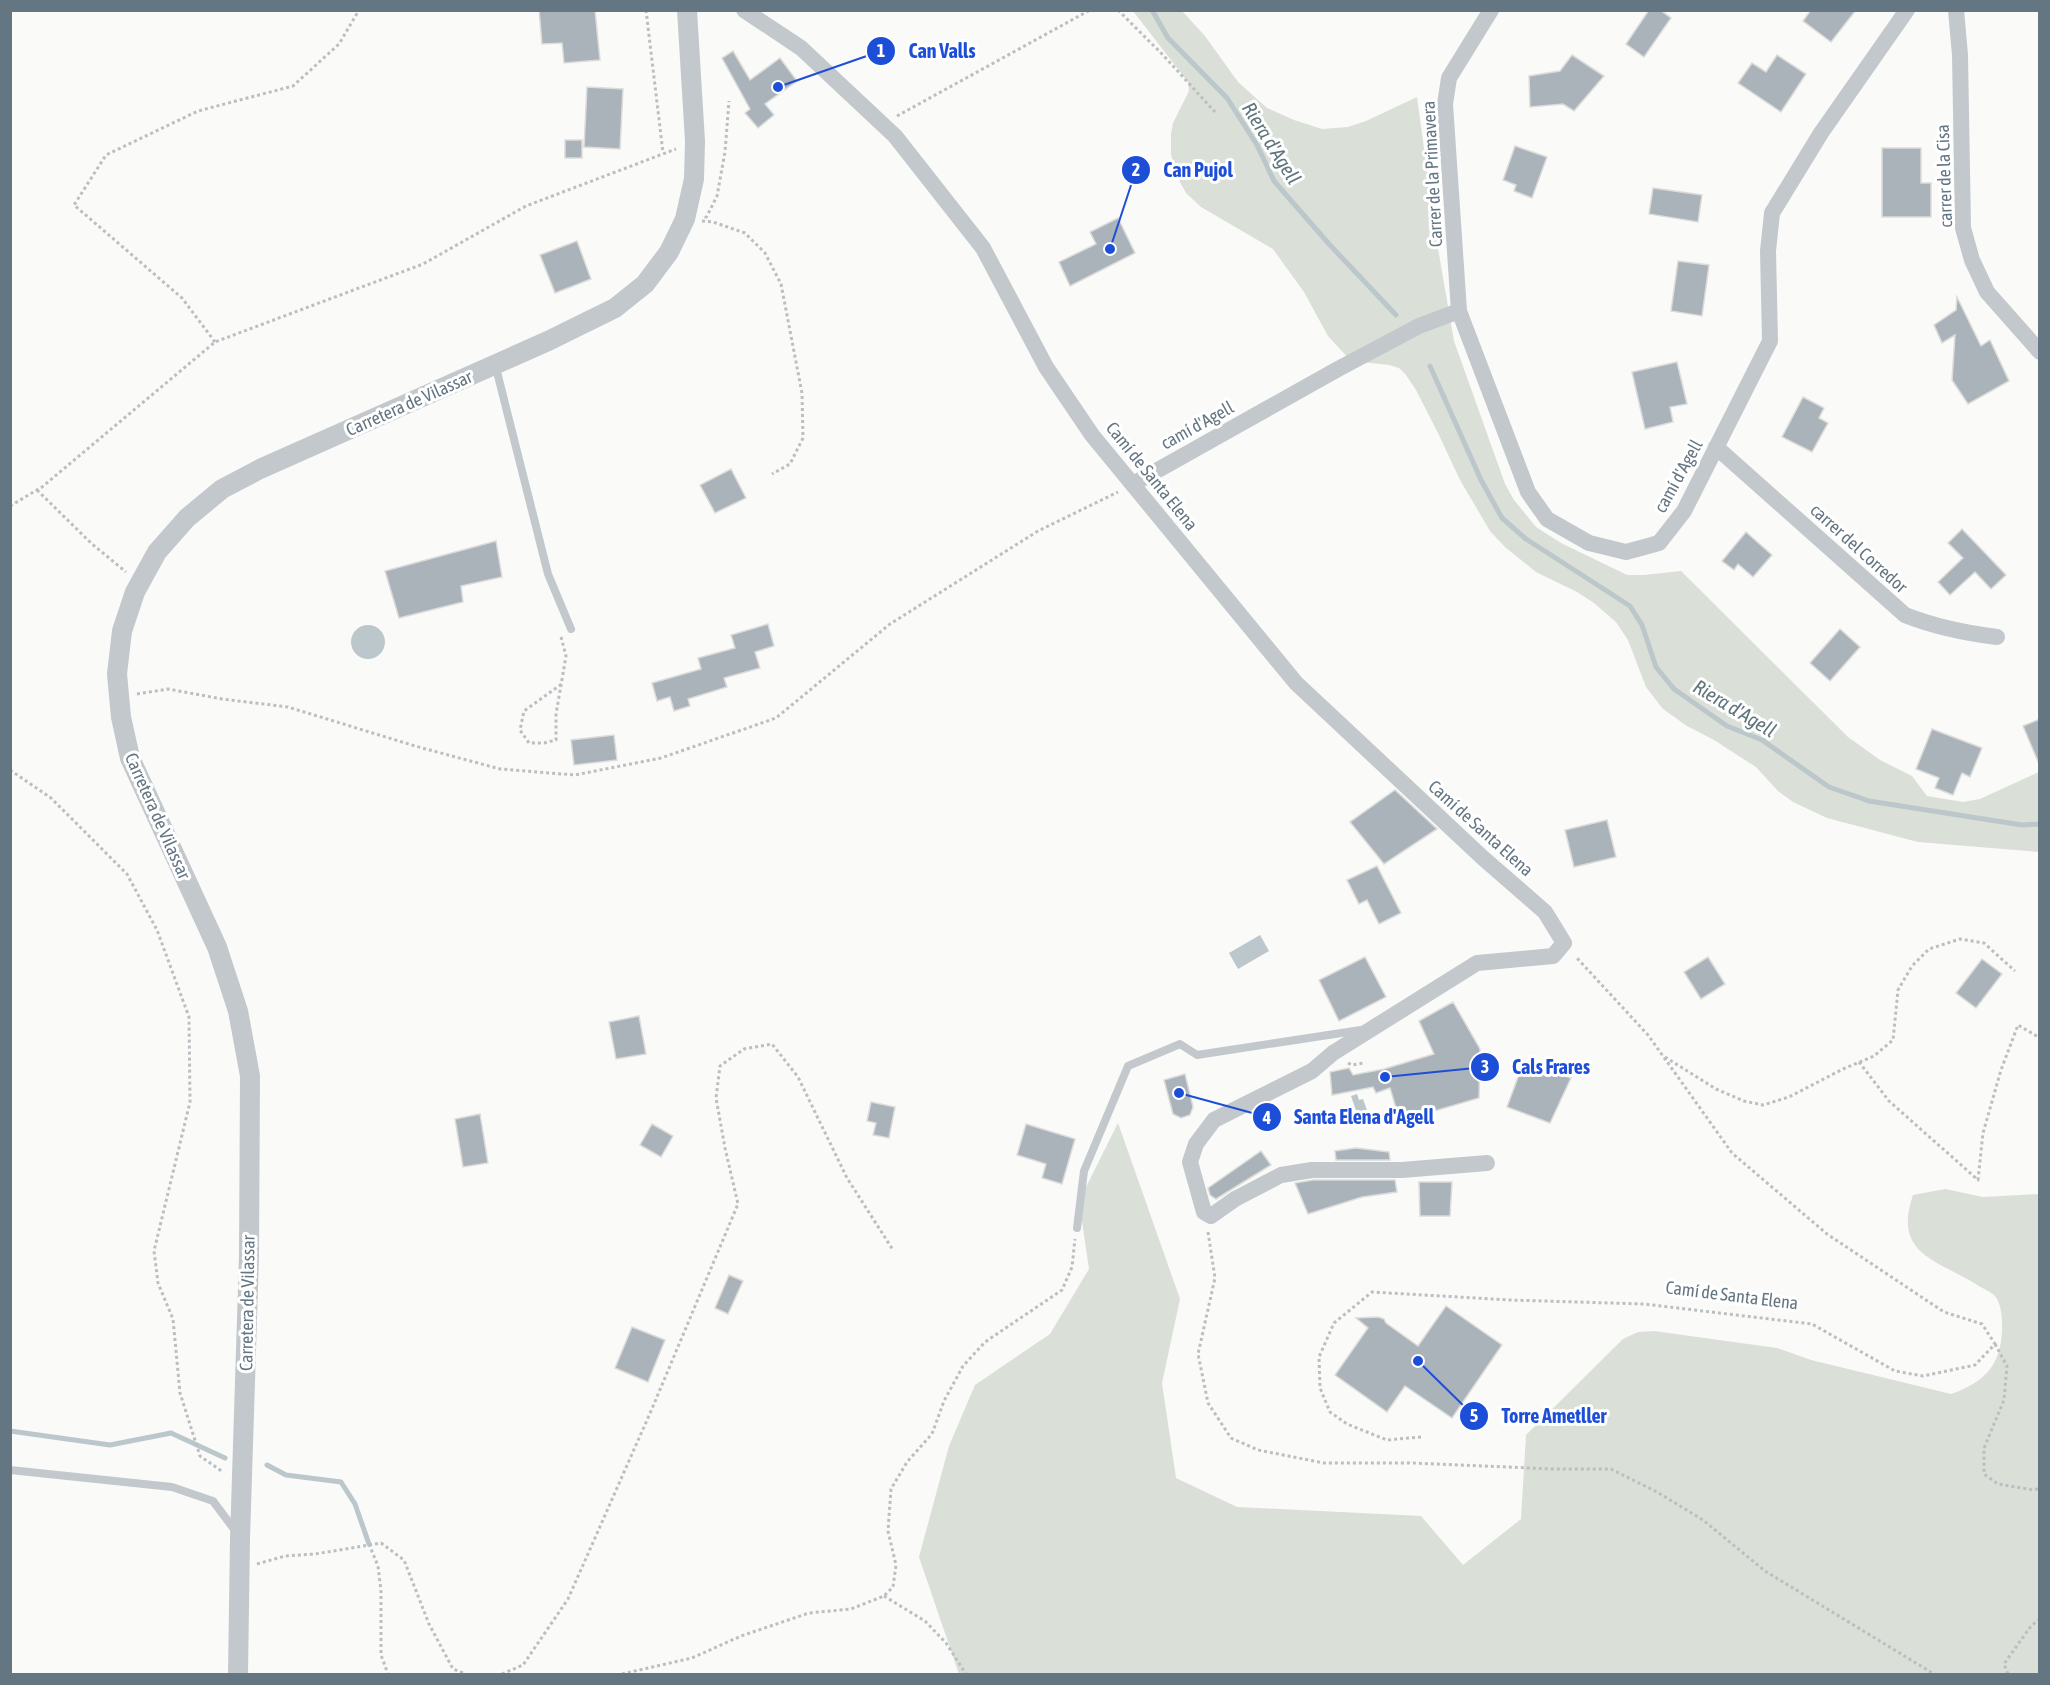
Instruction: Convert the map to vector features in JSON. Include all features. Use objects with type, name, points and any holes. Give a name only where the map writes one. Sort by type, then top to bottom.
[{"type":"street","name":"Carretera de Vilassar","points":[[238,1674],[249,1256],[250,1076],[237,1011],[217,947],[130,758],[121,717],[117,674],[122,631],[135,592],[157,552],[187,518],[222,489],[260,469],[548,341],[615,308],[645,284],[669,252],[685,219],[694,179],[695,141],[687,10]]},
{"type":"street","name":"Camí de Santa Elena","points":[[744,10],[801,48],[895,136],[983,248],[1046,367],[1092,435],[1296,683],[1474,850],[1545,912],[1563,943]]},
{"type":"street","name":"Carrer de la Primavera","points":[[1459,311],[1445,104],[1449,78],[1491,10]]},
{"type":"street","name":"camí d'Agell","points":[[1133,484],[1419,326],[1459,311],[1528,492],[1547,519],[1589,543],[1626,552],[1659,543],[1684,511],[1770,341],[1768,251],[1772,213],[1821,133],[1907,10]]},
{"type":"street","name":"carrer de la Cisa","points":[[1956,10],[1960,55],[1963,228],[1972,260],[1987,292],[2040,352]]},
{"type":"street","name":"carrer del Corredor","points":[[1716,447],[1905,615],[1928,625],[1997,637]]},
{"type":"street","points":[[1487,1162],[1402,1170],[1312,1170],[1281,1175],[1235,1199],[1211,1216],[1204,1212],[1190,1162],[1196,1144],[1214,1120],[1312,1071],[1333,1053],[1477,963],[1553,956],[1563,943]]},
{"type":"lane","points":[[495,364],[548,574],[571,629]]},
{"type":"lane","points":[[1077,1228],[1084,1171],[1128,1066],[1179,1044],[1197,1055],[1374,1027]]},
{"type":"lane","points":[[10,1470],[172,1487],[213,1501],[240,1539]]},
{"type":"path","points":[[215,342],[182,298],[74,205],[106,155],[198,111],[293,87],[339,44],[359,10]]},
{"type":"path","points":[[646,10],[663,153]]},
{"type":"path","points":[[882,124],[1090,10]]},
{"type":"path","points":[[1118,10],[1215,112]]},
{"type":"path","points":[[729,101],[725,152],[717,196],[707,216],[699,220],[713,222],[745,233],[765,253],[780,284],[802,393],[803,438],[789,464],[772,474]]},
{"type":"path","points":[[10,506],[37,490],[215,342],[423,264],[526,206],[695,141]]},
{"type":"path","points":[[119,698],[168,688],[222,699],[288,707],[500,769],[575,775],[661,758],[776,718],[890,624],[1038,531],[1133,484]]},
{"type":"path","points":[[37,490],[92,544],[139,584]]},
{"type":"path","points":[[558,629],[566,656],[562,683],[556,714],[556,740],[529,743],[520,730],[524,711],[562,683]]},
{"type":"path","points":[[10,770],[51,798],[127,874],[157,930],[189,1017],[190,1102],[154,1251],[158,1283],[173,1319],[180,1393],[200,1456],[242,1484]]},
{"type":"path","points":[[1662,1055],[1716,1089],[1744,1101],[1762,1105],[1789,1098],[1874,1056],[1893,1040],[1898,990],[1912,966],[1929,949],[1960,939],[1983,943],[2015,971]]},
{"type":"path","points":[[1563,943],[1648,1035],[1732,1153],[1827,1234],[1944,1312],[1982,1324],[2007,1366],[2004,1400],[1984,1448],[1984,1474],[1998,1484],[2034,1490],[2040,1488]]},
{"type":"path","points":[[1859,1062],[1889,1101],[1977,1180],[1983,1133],[2001,1070],[2018,1025],[2040,1038]]},
{"type":"path","points":[[502,1674],[523,1665],[568,1599],[651,1411],[738,1204],[716,1098],[720,1066],[744,1049],[772,1044],[798,1077],[848,1178],[893,1250]]},
{"type":"path","points":[[1204,1212],[1215,1278],[1198,1354],[1208,1404],[1231,1438],[1258,1450],[1324,1463],[1413,1463],[1611,1469],[1657,1492],[1703,1520],[1765,1571],[1934,1674]]},
{"type":"path","points":[[622,1674],[692,1658],[741,1636],[809,1613],[850,1609],[884,1596],[893,1587],[896,1565],[888,1532],[891,1489],[907,1462],[932,1434],[944,1401],[963,1366],[985,1342],[1062,1290],[1072,1267],[1077,1228]]},
{"type":"path","name":"Camí de Santa Elena","points":[[1421,1437],[1387,1440],[1347,1424],[1330,1412],[1320,1388],[1319,1357],[1334,1323],[1372,1292],[1644,1304],[1812,1324],[1895,1371],[1923,1376],[1975,1365],[1995,1344]]},
{"type":"path","points":[[240,1570],[285,1556],[315,1554],[381,1543],[404,1560],[429,1624],[453,1669],[466,1674]]},
{"type":"path","points":[[369,1544],[378,1566],[381,1591],[381,1655],[388,1674]]},
{"type":"path","points":[[884,1596],[925,1622],[946,1643],[966,1674]]},
{"type":"path","points":[[2008,1674],[2004,1664],[2031,1626],[2040,1619]]},
{"type":"shaded area","points":[[1133,11],[1182,11],[1205,36],[1238,82],[1267,108],[1322,129],[1348,127],[1366,121],[1417,97],[1435,231],[1454,341],[1505,484],[1514,500],[1536,527],[1561,543],[1627,575],[1681,571],[1848,737],[1880,760],[1912,776],[1927,796],[1963,802],[1980,799],[2039,772],[2039,852],[1918,842],[1827,818],[1793,802],[1778,791],[1756,767],[1663,709],[1646,687],[1628,640],[1616,622],[1577,592],[1536,572],[1505,547],[1490,531],[1460,480],[1416,390],[1406,375],[1399,368],[1389,365],[1351,361],[1328,336],[1304,292],[1273,249],[1201,207],[1186,193],[1176,175],[1171,154],[1171,134],[1173,123],[1189,91],[1188,82]]},
{"type":"shaded area","points":[[368,625],[380,630],[385,642],[380,654],[368,659],[356,654],[351,642],[356,630]]},
{"type":"shaded area","points":[[1260,935],[1269,951],[1238,969],[1229,953]]},
{"type":"shaded area","points":[[1357,1094],[1359,1100],[1363,1099],[1370,1119],[1360,1122],[1351,1096]]},
{"type":"shaded area","points":[[1118,1123],[1180,1299],[1162,1383],[1176,1478],[1237,1507],[1421,1516],[1463,1565],[1521,1519],[1526,1435],[1623,1339],[1638,1332],[1654,1331],[1777,1348],[1811,1360],[1951,1394],[1975,1383],[1991,1368],[2000,1348],[2002,1322],[1999,1305],[1992,1293],[1935,1262],[1914,1244],[1909,1231],[1908,1215],[1913,1195],[1945,1189],[1983,1197],[2039,1194],[2039,1674],[959,1674],[919,1557],[949,1446],[975,1385],[1050,1334],[1089,1269],[1079,1201]]},
{"type":"building","points":[[539,10],[595,10],[600,60],[564,63],[562,43],[542,44]]},
{"type":"building","points":[[1649,10],[1660,10],[1671,18],[1644,57],[1626,44]]},
{"type":"building","points":[[1811,10],[1856,10],[1831,42],[1803,21]]},
{"type":"building","points":[[733,51],[750,80],[780,58],[797,81],[765,104],[774,115],[758,128],[745,113],[750,109],[722,58]]},
{"type":"building","points":[[1572,55],[1604,76],[1574,111],[1563,104],[1530,107],[1529,76],[1560,71]]},
{"type":"building","points":[[1777,55],[1806,74],[1781,112],[1738,83],[1752,63],[1766,72]]},
{"type":"building","points":[[587,87],[623,89],[620,149],[584,147]]},
{"type":"building","points":[[565,140],[582,140],[582,158],[565,158]]},
{"type":"building","points":[[1515,146],[1547,157],[1532,198],[1514,191],[1516,185],[1503,180]]},
{"type":"building","points":[[1882,148],[1921,148],[1921,183],[1931,183],[1931,217],[1882,217]]},
{"type":"building","points":[[1653,188],[1702,195],[1698,222],[1649,214]]},
{"type":"building","points":[[1118,218],[1135,253],[1070,286],[1059,262],[1096,244],[1090,232]]},
{"type":"building","points":[[577,241],[591,279],[555,293],[540,255]]},
{"type":"building","points":[[1678,261],[1709,265],[1702,316],[1671,311]]},
{"type":"building","points":[[1957,297],[1981,346],[1990,340],[2009,381],[1968,404],[1952,380],[1955,335],[1942,343],[1934,325],[1956,310]]},
{"type":"building","points":[[1677,362],[1687,404],[1670,407],[1673,422],[1645,429],[1632,372]]},
{"type":"building","points":[[1803,397],[1824,408],[1819,418],[1828,423],[1812,452],[1782,437]]},
{"type":"building","points":[[731,469],[746,498],[715,513],[700,485]]},
{"type":"building","points":[[1962,529],[2006,575],[1991,589],[1975,572],[1950,595],[1938,582],[1963,558],[1948,543]]},
{"type":"building","points":[[1746,532],[1772,555],[1753,577],[1738,564],[1734,570],[1722,561]]},
{"type":"building","points":[[496,541],[502,577],[461,586],[463,602],[399,618],[385,571]]},
{"type":"building","points":[[768,624],[774,646],[755,652],[760,668],[724,678],[727,687],[688,699],[690,706],[674,711],[670,697],[657,701],[652,683],[701,669],[698,658],[735,648],[731,635]]},
{"type":"building","points":[[1840,629],[1860,647],[1830,681],[1810,663]]},
{"type":"building","points":[[2040,719],[2040,764],[2039,764],[2023,726]]},
{"type":"building","points":[[1932,729],[1982,748],[1970,777],[1962,773],[1953,795],[1935,788],[1939,778],[1916,769]]},
{"type":"building","points":[[614,735],[617,760],[574,765],[571,740]]},
{"type":"building","points":[[1395,790],[1437,829],[1384,864],[1350,822]]},
{"type":"building","points":[[1607,820],[1616,857],[1574,867],[1565,830]]},
{"type":"building","points":[[1377,866],[1401,913],[1379,924],[1367,900],[1359,904],[1347,880]]},
{"type":"building","points":[[1365,957],[1386,997],[1339,1021],[1319,980]]},
{"type":"building","points":[[1708,957],[1725,984],[1701,999],[1684,972]]},
{"type":"building","points":[[1982,959],[2002,974],[1976,1008],[1956,993]]},
{"type":"building","points":[[1453,1002],[1480,1049],[1479,1098],[1400,1121],[1390,1088],[1376,1093],[1373,1087],[1332,1095],[1330,1072],[1349,1068],[1353,1075],[1384,1069],[1434,1054],[1419,1021]]},
{"type":"building","points":[[639,1016],[646,1054],[616,1059],[609,1022]]},
{"type":"building","points":[[1524,1061],[1571,1078],[1550,1123],[1507,1107]]},
{"type":"building","points":[[1185,1074],[1193,1107],[1190,1115],[1181,1118],[1173,1114],[1164,1080]]},
{"type":"building","points":[[871,1102],[895,1107],[889,1138],[873,1135],[876,1123],[867,1121]]},
{"type":"building","points":[[480,1114],[488,1163],[463,1167],[455,1119]]},
{"type":"building","points":[[652,1124],[673,1136],[661,1157],[640,1145]]},
{"type":"building","points":[[1026,1124],[1075,1139],[1062,1184],[1042,1178],[1046,1164],[1017,1155]]},
{"type":"building","points":[[1356,1148],[1389,1152],[1390,1160],[1336,1160],[1335,1151]]},
{"type":"building","points":[[1261,1151],[1271,1165],[1216,1199],[1210,1195],[1208,1188]]},
{"type":"building","points":[[1313,1180],[1395,1180],[1397,1192],[1362,1197],[1308,1214],[1295,1183]]},
{"type":"building","points":[[1419,1182],[1452,1182],[1450,1216],[1420,1216]]},
{"type":"building","points":[[729,1275],[743,1281],[728,1314],[715,1308]]},
{"type":"building","points":[[1446,1306],[1502,1345],[1452,1418],[1405,1386],[1387,1412],[1335,1375],[1368,1328],[1356,1318],[1384,1319],[1386,1323],[1418,1346]]},
{"type":"building","points":[[632,1327],[665,1340],[648,1382],[615,1368]]},
{"type":"waterway","name":"Riera d'Agell","points":[[1152,10],[1168,38],[1227,98],[1257,145],[1274,181],[1396,315]]},
{"type":"waterway","name":"Riera d'Agell","points":[[1430,366],[1481,480],[1502,518],[1526,539],[1630,606],[1642,625],[1656,667],[1674,689],[1727,726],[1762,740],[1829,787],[1869,801],[2022,825],[2040,824]]},
{"type":"waterway","points":[[10,1431],[110,1445],[171,1433],[225,1458]]},
{"type":"waterway","points":[[267,1465],[286,1475],[341,1482],[355,1504],[369,1544]]},
{"type":"place","name":"Can Valls","points":[[778,87]]},
{"type":"place","name":"Can Pujol","points":[[1110,249]]},
{"type":"place","name":"Cals Frares","points":[[1385,1077]]},
{"type":"place","name":"Santa Elena d'Agell","points":[[1179,1093]]},
{"type":"place","name":"Torre Ametller","points":[[1418,1361]]}]
